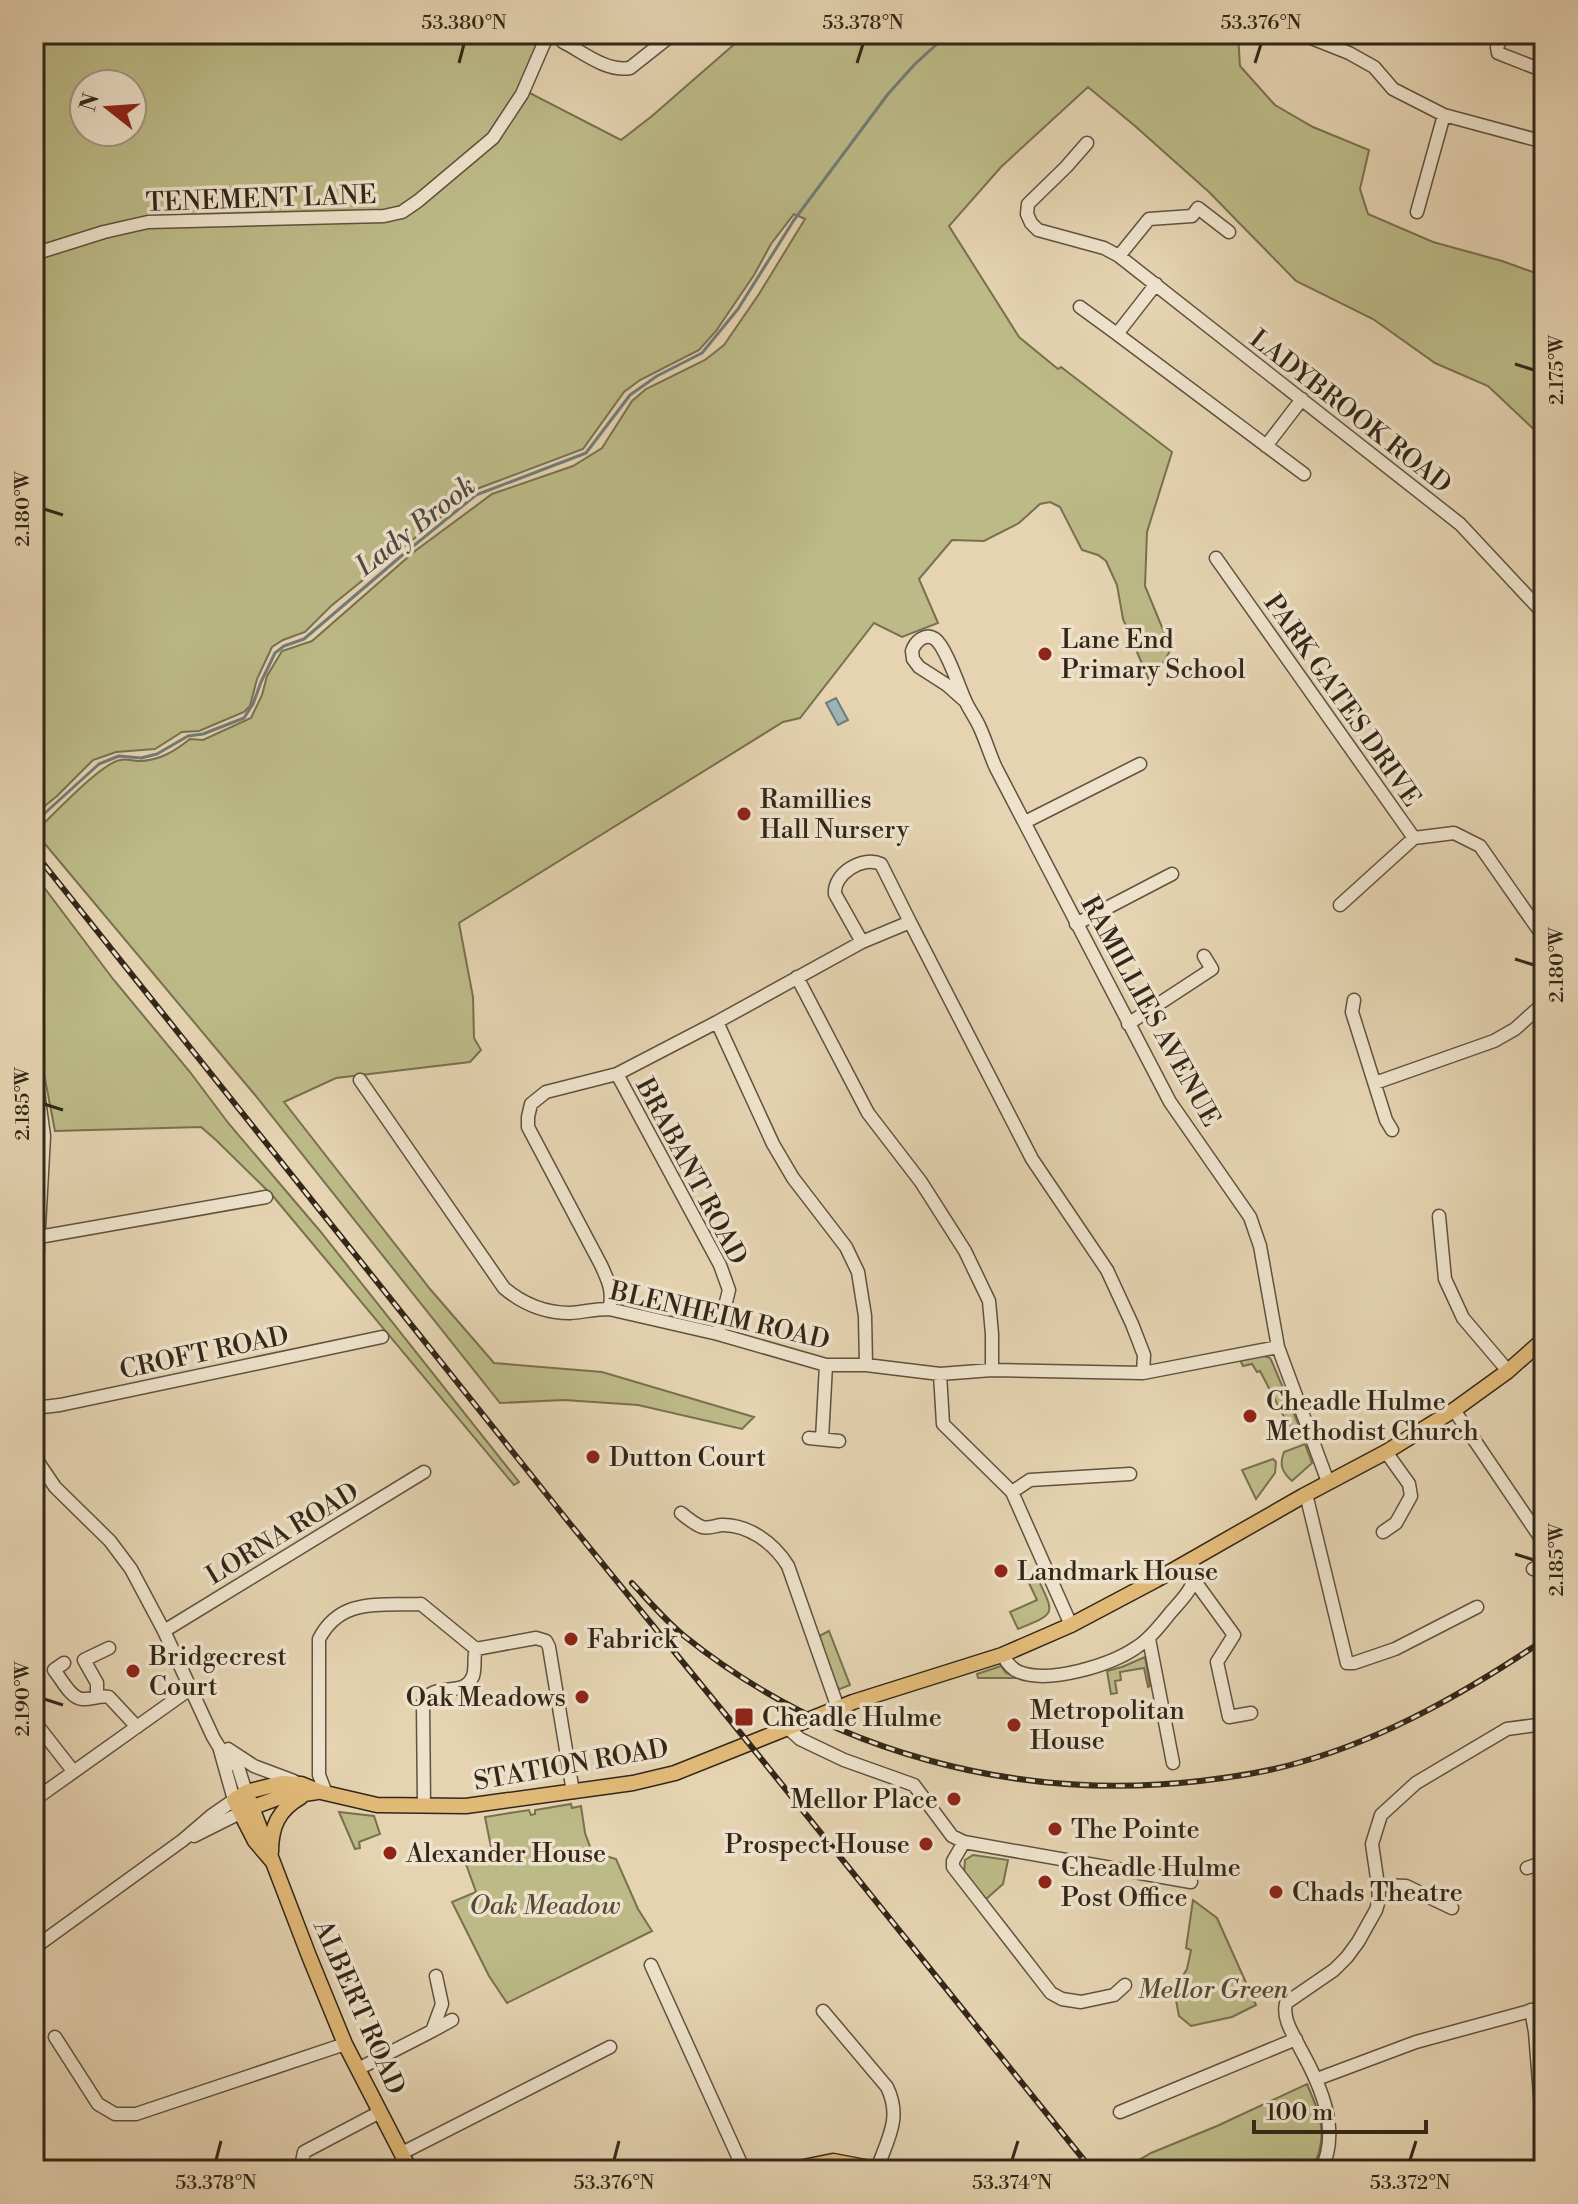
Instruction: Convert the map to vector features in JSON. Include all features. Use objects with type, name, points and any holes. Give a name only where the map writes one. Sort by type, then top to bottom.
[{"type":"main road","name":"STATION ROAD","points":[[243,1803],[314,1790],[377,1805],[466,1806],[633,1783],[675,1773],[838,1708],[1002,1655],[1071,1625],[1386,1452],[1454,1410],[1508,1371],[1544,1339]]},
{"type":"main road","points":[[272,1861],[271,1837],[283,1809],[314,1790]]},
{"type":"main road","name":"ALBERT ROAD","points":[[243,1803],[272,1861],[345,2044],[410,2170]]},
{"type":"main road","points":[[789,2170],[833,2161],[879,2169]]},
{"type":"street","name":"TENEMENT LANE","points":[[34,254],[148,222],[384,216],[402,212],[493,138],[522,94],[548,34]]},
{"type":"street","points":[[569,41],[611,67],[625,69],[673,34]]},
{"type":"street","points":[[1301,34],[1349,53],[1374,67],[1393,89],[1444,115],[1544,142]]},
{"type":"street","points":[[1504,34],[1497,47],[1498,53],[1544,71]]},
{"type":"street","points":[[1417,212],[1444,115]]},
{"type":"street","name":"LADYBROOK ROAD","points":[[1087,143],[1028,204],[1027,214],[1031,223],[1038,230],[1104,248],[1156,284],[1460,524],[1544,614]]},
{"type":"street","points":[[1119,256],[1149,219],[1192,216],[1198,208],[1229,232]]},
{"type":"street","points":[[1117,334],[1156,284]]},
{"type":"street","points":[[1080,307],[1304,474]]},
{"type":"street","points":[[1266,446],[1302,399]]},
{"type":"street","name":"PARK GATES DRIVE","points":[[1216,558],[1414,838],[1454,833],[1480,846],[1544,935]]},
{"type":"street","name":"RAMILLIES AVENUE","points":[[965,701],[915,662],[912,651],[918,641],[924,637],[936,639],[943,649],[996,768],[1170,1102],[1250,1217],[1260,1246],[1278,1347],[1328,1482]]},
{"type":"street","points":[[1025,822],[1140,764]]},
{"type":"street","points":[[1340,905],[1414,838]]},
{"type":"street","points":[[862,942],[835,894],[834,885],[839,877],[866,861],[874,861],[881,864],[1032,1159],[1107,1270],[1144,1355],[1143,1373]]},
{"type":"street","points":[[1076,924],[1172,874]]},
{"type":"street","points":[[609,1309],[612,1300],[607,1278],[528,1127],[531,1104],[546,1092],[617,1074],[862,942],[910,922]]},
{"type":"street","points":[[1128,1024],[1212,969],[1204,956]]},
{"type":"street","points":[[797,977],[868,1113],[921,1182],[965,1251],[989,1301],[992,1370]]},
{"type":"street","points":[[1354,1000],[1352,1012],[1386,1120],[1392,1130]]},
{"type":"street","points":[[1375,1083],[1494,1041],[1515,1029],[1544,1003]]},
{"type":"street","points":[[717,1022],[773,1144],[793,1178],[846,1247],[858,1272],[865,1316],[866,1365]]},
{"type":"street","points":[[34,1063],[44,1131],[34,1319]]},
{"type":"street","name":"BRABANT ROAD","points":[[617,1074],[720,1265],[729,1290],[718,1334]]},
{"type":"street","name":"BLENHEIM ROAD","points":[[360,1080],[504,1288],[533,1307],[567,1313],[609,1309],[718,1334],[826,1365],[866,1365],[940,1374],[992,1370],[1143,1373],[1278,1347]]},
{"type":"street","points":[[39,1237],[266,1197]]},
{"type":"street","points":[[1439,1216],[1445,1279],[1463,1318],[1508,1371]]},
{"type":"street","name":"CROFT ROAD","points":[[34,1408],[382,1337]]},
{"type":"street","points":[[826,1365],[815,1438],[839,1441]]},
{"type":"street","points":[[940,1374],[943,1424],[1012,1492],[1071,1625]]},
{"type":"street","points":[[1454,1410],[1544,1543]]},
{"type":"street","points":[[1383,1532],[1396,1523],[1411,1496],[1409,1484],[1386,1452]]},
{"type":"street","name":"ALBERT ROAD","points":[[34,1456],[55,1487],[118,1550],[131,1569],[216,1742],[238,1767],[243,1803]]},
{"type":"street","name":"LORNA ROAD","points":[[164,1631],[424,1472]]},
{"type":"street","points":[[1012,1492],[1030,1480],[1130,1474]]},
{"type":"street","points":[[1306,1494],[1344,1665],[1395,1649],[1477,1607]]},
{"type":"street","points":[[681,1513],[702,1526],[734,1527],[752,1532],[782,1556],[838,1708]]},
{"type":"street","points":[[1002,1655],[1019,1672],[1060,1674],[1095,1668],[1136,1648],[1149,1639],[1194,1580],[1196,1572],[1191,1559]]},
{"type":"street","points":[[1194,1580],[1234,1635],[1217,1662],[1229,1717],[1251,1713]]},
{"type":"street","points":[[216,1742],[254,1766],[314,1790],[319,1775],[319,1639],[325,1628],[335,1616],[355,1607],[421,1604],[476,1649],[536,1638],[548,1643],[573,1792]]},
{"type":"street","points":[[1149,1639],[1173,1763]]},
{"type":"street","points":[[97,1696],[97,1683],[84,1660],[109,1648]]},
{"type":"street","points":[[424,1806],[423,1703],[435,1691],[456,1689],[468,1684],[473,1674],[476,1649]]},
{"type":"street","points":[[64,1663],[54,1670],[74,1696],[85,1699],[109,1697],[137,1727]]},
{"type":"street","points":[[34,1800],[190,1689]]},
{"type":"street","points":[[34,1721],[73,1771]]},
{"type":"street","points":[[1321,2170],[1330,2145],[1330,2131],[1317,2079],[1285,2014],[1286,2003],[1334,1970],[1347,1957],[1376,1910],[1379,1900],[1372,1844],[1381,1815],[1416,1783],[1507,1729],[1544,1724]]},
{"type":"street","points":[[789,1729],[800,1739],[844,1760],[914,1785],[952,1836],[964,1842],[1191,1882]]},
{"type":"street","points":[[34,1948],[183,1840],[216,1826],[243,1803]]},
{"type":"street","points":[[964,1842],[953,1861],[953,1867],[1051,1993],[1062,1999],[1081,2002],[1114,1995],[1125,1985]]},
{"type":"street","points":[[1527,1868],[1544,1862]]},
{"type":"street","points":[[1378,1885],[1406,1886],[1452,1908]]},
{"type":"street","points":[[651,1965],[744,2170]]},
{"type":"street","points":[[432,2031],[442,2004],[436,1976]]},
{"type":"street","points":[[1317,2079],[1416,2042],[1544,2007]]},
{"type":"street","points":[[1531,2010],[1544,2145]]},
{"type":"street","points":[[823,2011],[887,2087],[893,2099],[895,2121],[879,2169]]},
{"type":"street","points":[[358,2069],[452,2020]]},
{"type":"street","points":[[55,2037],[98,2104],[115,2114],[136,2114],[345,2044]]},
{"type":"street","points":[[1120,2112],[1296,2039]]},
{"type":"street","points":[[402,2153],[610,2047]]},
{"type":"street","points":[[305,2170],[302,2162],[304,2152],[380,2112]]},
{"type":"green space","points":[[34,34],[543,34],[498,137],[526,91],[621,140],[746,34],[1238,34],[1240,66],[1275,105],[1313,127],[1369,150],[1360,189],[1368,214],[1433,242],[1544,276],[1544,439],[1488,386],[1435,363],[1373,319],[1296,281],[1209,192],[1088,87],[1001,167],[949,226],[1019,337],[1172,452],[1147,532],[1145,586],[1171,649],[1151,685],[1123,619],[1117,585],[1106,561],[1082,550],[1060,507],[1050,502],[1040,504],[1019,523],[984,541],[952,540],[919,579],[938,623],[902,637],[874,623],[800,718],[783,722],[459,923],[473,997],[474,1038],[481,1050],[470,1062],[336,1078],[284,1102],[430,1289],[494,1363],[602,1372],[754,1417],[742,1429],[638,1405],[564,1400],[500,1403],[255,1095],[35,832],[89,780],[111,764],[122,759],[146,761],[160,757],[190,739],[203,740],[251,718],[267,676],[282,651],[312,641],[415,551],[492,494],[573,466],[602,448],[632,401],[646,389],[705,360],[724,345],[805,219],[794,214],[771,244],[716,331],[699,350],[640,380],[624,392],[583,449],[474,490],[331,606],[305,632],[272,647],[257,679],[250,706],[244,712],[199,731],[182,732],[155,749],[116,752],[93,760],[34,815]]},
{"type":"green space","points":[[34,874],[113,979],[229,1124],[320,1231],[519,1482],[514,1485],[272,1195],[201,1127],[55,1131],[34,1022]]},
{"type":"green space","points":[[1262,1355],[1270,1358],[1300,1428],[1292,1432],[1260,1371],[1257,1372],[1252,1364],[1243,1366],[1240,1360]]},
{"type":"green space","points":[[1305,1444],[1312,1463],[1292,1481],[1282,1468],[1284,1452]]},
{"type":"green space","points":[[1273,1459],[1276,1462],[1275,1473],[1256,1499],[1242,1470]]},
{"type":"green space","points":[[1037,1577],[1049,1611],[1046,1616],[1018,1629],[1010,1612],[1037,1600],[1028,1581]]},
{"type":"green space","points":[[829,1631],[850,1685],[840,1689],[819,1639]]},
{"type":"green space","points":[[1145,1657],[1150,1686],[1144,1668],[1120,1672],[1121,1680],[1115,1681],[1117,1693],[1111,1694],[1107,1671]]},
{"type":"green space","points":[[1001,1666],[1006,1673],[1020,1678],[978,1678],[977,1674]]},
{"type":"green space","name":"Oak Meadow","points":[[571,1804],[572,1808],[581,1806],[592,1852],[616,1859],[638,1909],[652,1931],[507,2003],[489,1976],[452,1902],[476,1892],[466,1864],[493,1857],[485,1817],[529,1810],[531,1815],[535,1814],[535,1810]]},
{"type":"green space","points":[[339,1812],[374,1816],[380,1834],[359,1842],[360,1848],[355,1849]]},
{"type":"green space","points":[[973,1855],[1008,1860],[1003,1884],[985,1900],[964,1874],[965,1860]]},
{"type":"green space","name":"Mellor Green","points":[[1193,1900],[1217,1918],[1256,2005],[1232,2017],[1191,2026],[1179,2016],[1175,1995],[1187,1969],[1191,1950],[1186,1948]]},
{"type":"green space","points":[[1307,2084],[1322,2137],[1312,2170],[1122,2170],[1151,2153]]},
{"type":"water","points":[[836,698],[848,720],[838,725],[826,703]]},
{"type":"waterway","name":"Lady Brook","points":[[34,823],[99,764],[119,756],[141,758],[157,754],[188,736],[203,734],[244,718],[275,653],[304,639],[476,495],[586,453],[630,395],[657,376],[702,353],[738,309],[794,220],[888,94],[948,34]]},
{"type":"railway","points":[[34,852],[571,1525],[1092,2170]]},
{"type":"railway","points":[[632,1583],[683,1635],[739,1676],[799,1710],[862,1738],[926,1760],[993,1775],[1062,1784],[1131,1786],[1200,1781],[1251,1774],[1301,1762],[1397,1726],[1487,1677],[1544,1640]]},
{"type":"place","name":"Lane End Primary School","points":[[1045,654]]},
{"type":"place","name":"Ramillies Hall Nursery","points":[[744,814]]},
{"type":"place","name":"Cheadle Hulme Methodist Church","points":[[1250,1416]]},
{"type":"place","name":"Dutton Court","points":[[593,1457]]},
{"type":"place","name":"Landmark House","points":[[1001,1571]]},
{"type":"place","name":"Fabrick","points":[[571,1639]]},
{"type":"place","name":"Bridgecrest Court","points":[[133,1671]]},
{"type":"place","name":"Oak Meadows","points":[[582,1697]]},
{"type":"place","name":"Cheadle Hulme","points":[[744,1717]]},
{"type":"place","name":"Metropolitan House","points":[[1014,1725]]},
{"type":"place","name":"Mellor Place","points":[[954,1799]]},
{"type":"place","name":"The Pointe","points":[[1055,1829]]},
{"type":"place","name":"Prospect House","points":[[926,1844]]},
{"type":"place","name":"Alexander House","points":[[390,1853]]},
{"type":"place","name":"Cheadle Hulme Post Office","points":[[1045,1882]]},
{"type":"place","name":"Chads Theatre","points":[[1276,1892]]}]
